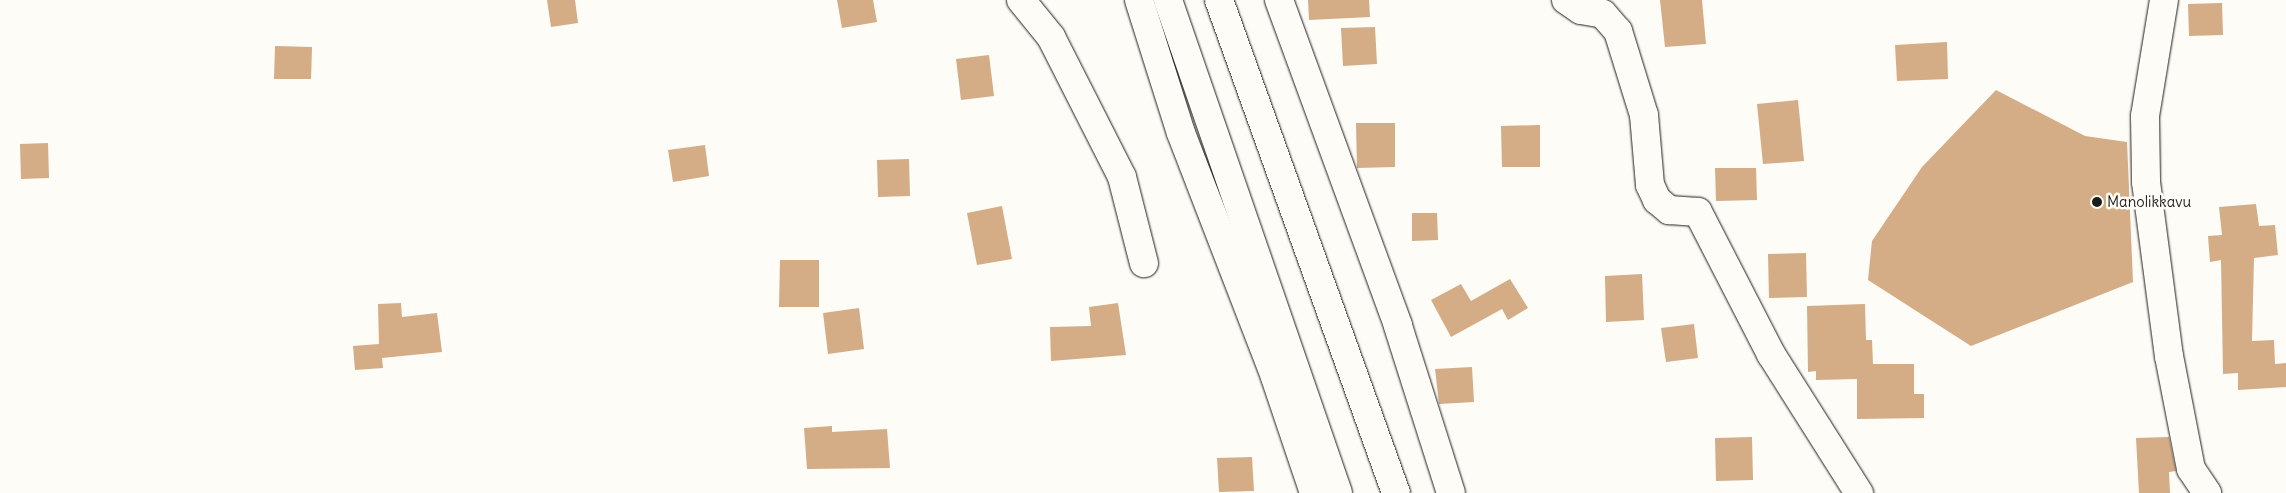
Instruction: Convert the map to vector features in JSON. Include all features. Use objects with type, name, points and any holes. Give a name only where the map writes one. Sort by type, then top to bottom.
[{"type":"main road","points":[[1022,0],[1051,37],[1122,177],[1144,263]]},
{"type":"main road","points":[[1139,0],[1181,133],[1276,377],[1314,493]]},
{"type":"main road","points":[[1168,0],[1338,493]]},
{"type":"main road","points":[[1219,0],[1396,493]]},
{"type":"main road","points":[[1279,0],[1398,326],[1451,493]]},
{"type":"main road","points":[[1566,0],[1580,10],[1604,14],[1618,31],[1644,115],[1650,185],[1657,200],[1669,210],[1698,212],[1771,354],[1859,493]]},
{"type":"main road","points":[[2164,0],[2145,116],[2146,182],[2169,356],[2187,450],[2191,468],[2207,493]]},
{"type":"building","points":[[547,0],[575,0],[578,23],[551,27]]},
{"type":"building","points":[[837,0],[873,0],[877,22],[842,28]]},
{"type":"building","points":[[1308,0],[1369,0],[1370,17],[1309,20]]},
{"type":"building","points":[[1660,0],[1702,0],[1706,44],[1665,47]]},
{"type":"building","points":[[2222,3],[2223,35],[2189,36],[2188,4]]},
{"type":"building","points":[[1375,27],[1377,64],[1343,66],[1341,28]]},
{"type":"building","points":[[1947,42],[1948,79],[1897,81],[1895,45]]},
{"type":"building","points":[[275,46],[312,47],[311,79],[274,79]]},
{"type":"building","points":[[989,55],[994,96],[961,100],[956,59]]},
{"type":"building","points":[[1996,90],[2085,136],[2127,142],[2133,282],[1971,346],[1868,280],[1872,241],[1922,167]]},
{"type":"building","points":[[1798,100],[1804,161],[1763,164],[1757,104]]},
{"type":"building","points":[[1356,123],[1395,123],[1395,167],[1357,168]]},
{"type":"building","points":[[1540,125],[1540,167],[1502,167],[1501,126]]},
{"type":"building","points":[[48,143],[49,178],[21,179],[20,144]]},
{"type":"building","points":[[705,145],[709,176],[673,182],[668,150]]},
{"type":"building","points":[[909,159],[910,196],[878,197],[877,160]]},
{"type":"building","points":[[1715,168],[1756,168],[1757,200],[1716,201]]},
{"type":"building","points":[[2256,204],[2259,226],[2275,225],[2278,255],[2254,258],[2252,341],[2274,340],[2275,364],[2286,363],[2286,387],[2238,390],[2238,373],[2223,374],[2221,260],[2210,262],[2208,236],[2222,235],[2219,207]]},
{"type":"building","points":[[1002,206],[1012,259],[977,265],[967,213]]},
{"type":"building","points":[[1412,213],[1437,213],[1438,240],[1412,241]]},
{"type":"building","points":[[1806,253],[1807,297],[1769,298],[1768,254]]},
{"type":"building","points":[[780,260],[819,260],[819,307],[779,307]]},
{"type":"building","points":[[1642,274],[1644,320],[1606,322],[1605,276]]},
{"type":"building","points":[[1510,279],[1528,308],[1508,320],[1502,309],[1451,337],[1431,300],[1461,284],[1471,301]]},
{"type":"building","points":[[401,303],[402,317],[437,313],[442,352],[382,358],[383,368],[355,370],[353,346],[379,344],[378,304]]},
{"type":"building","points":[[1118,303],[1126,355],[1051,361],[1050,327],[1091,326],[1089,307]]},
{"type":"building","points":[[1865,304],[1866,340],[1872,340],[1873,364],[1914,364],[1914,394],[1924,394],[1924,418],[1857,419],[1857,379],[1816,380],[1816,371],[1808,372],[1807,306]]},
{"type":"building","points":[[859,308],[864,349],[828,354],[823,313]]},
{"type":"building","points":[[1694,324],[1698,358],[1666,362],[1661,328]]},
{"type":"building","points":[[1472,367],[1474,402],[1439,404],[1435,369]]},
{"type":"building","points":[[832,426],[832,432],[887,429],[890,468],[807,469],[804,428]]},
{"type":"building","points":[[1752,437],[1753,480],[1716,481],[1715,438]]},
{"type":"building","points":[[2169,437],[2176,471],[2169,472],[2170,493],[2139,493],[2136,438]]},
{"type":"building","points":[[1252,457],[1254,491],[1219,492],[1217,458]]},
{"type":"place","name":"Manolikkavu","points":[[2097,202]]}]
